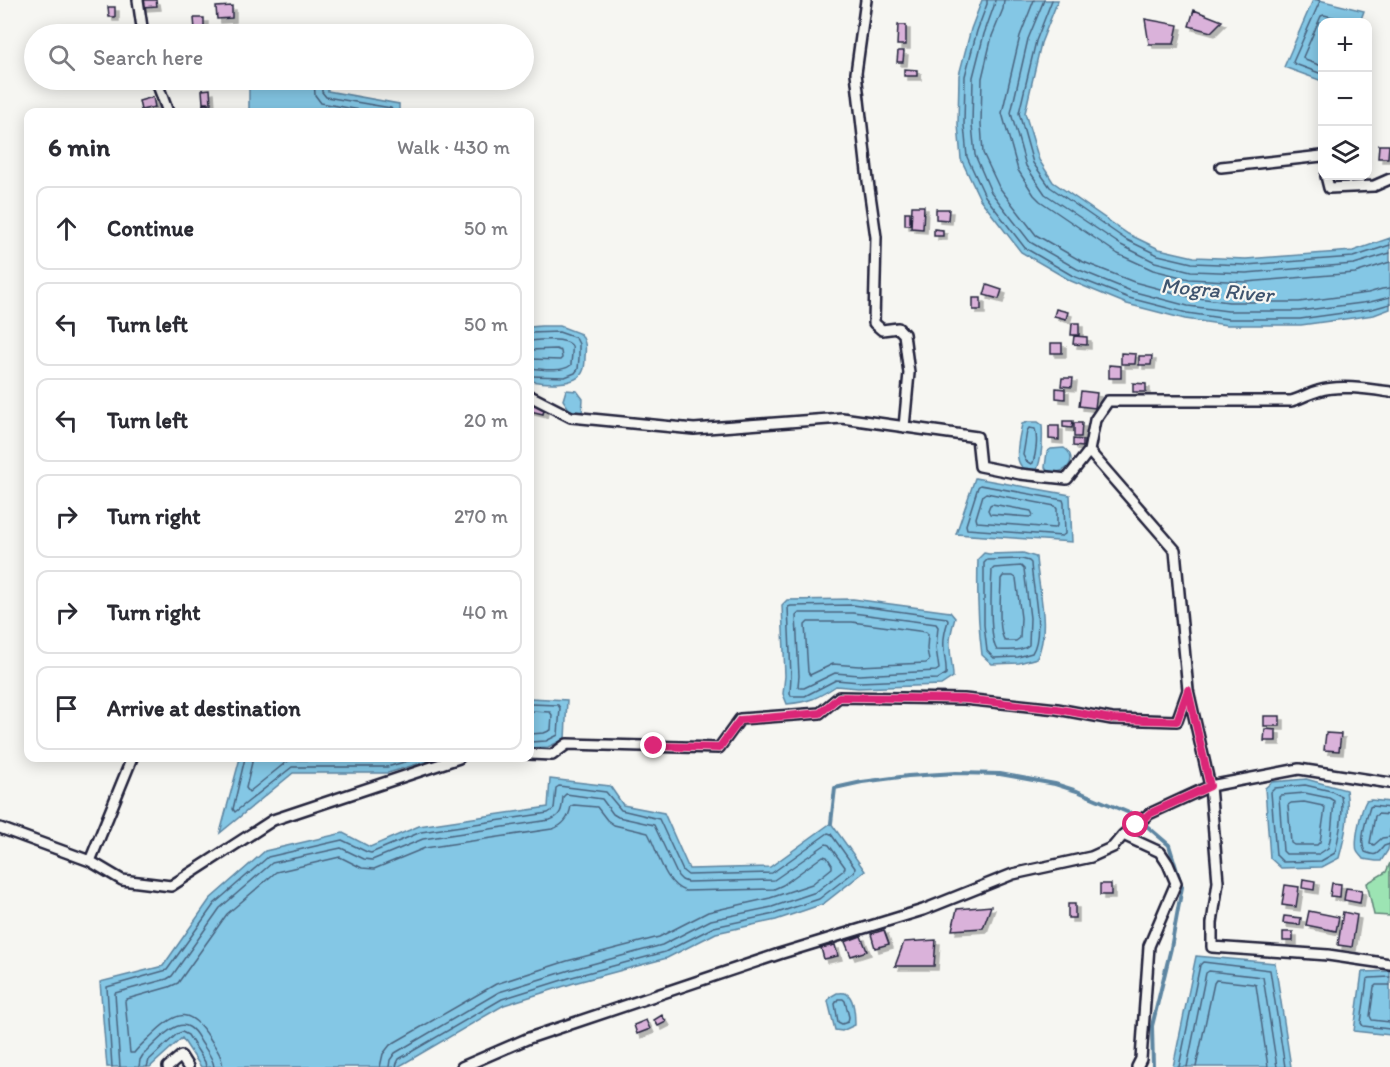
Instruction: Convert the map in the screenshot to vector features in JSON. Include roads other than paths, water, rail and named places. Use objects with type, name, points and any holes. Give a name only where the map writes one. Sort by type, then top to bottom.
[{"type":"street","points":[[138,0],[142,24]]},
{"type":"street","points":[[866,0],[856,73],[876,237],[874,323],[882,330],[898,328],[904,334],[909,373],[904,427]]},
{"type":"street","points":[[160,90],[166,108]]},
{"type":"street","points":[[1221,167],[1318,157]]},
{"type":"street","points":[[1327,180],[1329,188],[1374,186],[1390,179]]},
{"type":"street","points":[[534,398],[571,417],[694,429],[842,418],[977,437],[980,466],[1020,474],[1067,479],[1089,452],[1095,420],[1108,401],[1291,401],[1319,390],[1340,388],[1390,392]]},
{"type":"street","points":[[1089,452],[1175,550],[1188,690],[1210,786],[1218,882],[1212,923],[1212,947],[1328,955],[1390,964]]},
{"type":"street","points":[[534,754],[552,755],[567,744],[719,748],[740,720],[820,713],[839,697],[964,699],[1057,709],[1112,719],[1177,721],[1188,690]]},
{"type":"street","points":[[90,861],[130,762]]},
{"type":"street","points":[[0,828],[90,861],[122,880],[171,886],[273,820],[447,762]]},
{"type":"street","points":[[462,1067],[529,1038],[779,954],[923,910],[1013,874],[1091,857],[1113,847],[1123,835],[1149,814],[1210,786],[1299,769],[1390,783]]},
{"type":"street","points":[[1123,835],[1160,852],[1176,883],[1149,946],[1141,1059],[1137,1067]]},
{"type":"street","points":[[168,1067],[181,1056],[188,1067]]},
{"type":"water","name":"Mogra River","points":[[982,0],[1058,0],[1041,43],[1025,113],[1039,160],[1053,182],[1128,234],[1159,249],[1194,257],[1246,259],[1353,251],[1390,238],[1390,309],[1374,315],[1301,325],[1227,325],[1185,319],[1127,304],[1071,281],[1021,252],[980,199],[961,159],[958,125],[959,75],[971,29]]},
{"type":"water","points":[[1313,0],[1364,11],[1361,18],[1318,18],[1318,80],[1284,67]]},
{"type":"water","points":[[249,90],[328,90],[399,104],[399,108],[249,108]]},
{"type":"water","points":[[560,326],[581,334],[586,350],[584,368],[580,376],[574,380],[559,383],[534,382],[534,327]]},
{"type":"water","points":[[566,390],[577,391],[583,399],[582,414],[574,414],[563,400]]},
{"type":"water","points":[[1038,422],[1042,425],[1042,448],[1037,470],[1022,467],[1019,461],[1018,447],[1022,424]]},
{"type":"water","points":[[1064,448],[1071,457],[1069,466],[1061,471],[1047,471],[1045,467],[1047,452],[1051,449]]},
{"type":"water","points":[[975,478],[1070,495],[1072,542],[956,534]]},
{"type":"water","points":[[984,553],[1023,553],[1036,557],[1043,621],[1043,634],[1037,658],[1019,663],[992,664],[982,655],[978,559]]},
{"type":"water","points":[[853,599],[950,612],[955,618],[950,643],[953,677],[941,685],[858,688],[836,686],[813,699],[787,704],[783,694],[785,676],[782,605],[787,600]]},
{"type":"water","points":[[534,698],[567,700],[565,739],[548,747],[534,748]]},
{"type":"water","points":[[239,762],[424,762],[388,773],[293,773],[220,833]]},
{"type":"water","points":[[550,779],[610,786],[623,805],[664,813],[689,869],[770,867],[831,823],[865,871],[823,904],[776,920],[716,933],[667,958],[504,1005],[398,1067],[201,1067],[182,1038],[150,1067],[107,1067],[100,982],[163,966],[210,899],[265,851],[343,833],[370,847],[419,826],[548,807]]},
{"type":"water","points":[[1306,779],[1346,790],[1346,824],[1339,858],[1322,867],[1281,868],[1270,858],[1265,788],[1272,782]]},
{"type":"water","points":[[1366,801],[1390,802],[1390,842],[1381,861],[1363,859],[1357,851],[1356,840],[1360,818]]},
{"type":"water","points":[[1196,956],[1275,963],[1291,1067],[1173,1067]]},
{"type":"water","points":[[1390,971],[1390,1035],[1354,1031],[1362,972]]},
{"type":"water","points":[[837,993],[850,996],[854,1008],[855,1025],[842,1031],[835,1030],[828,1001]]},
{"type":"waterway","points":[[831,823],[835,788],[908,776],[956,773],[1000,774],[1055,784],[1134,815],[1169,845],[1182,887],[1171,948],[1152,1026],[1153,1067]]}]
